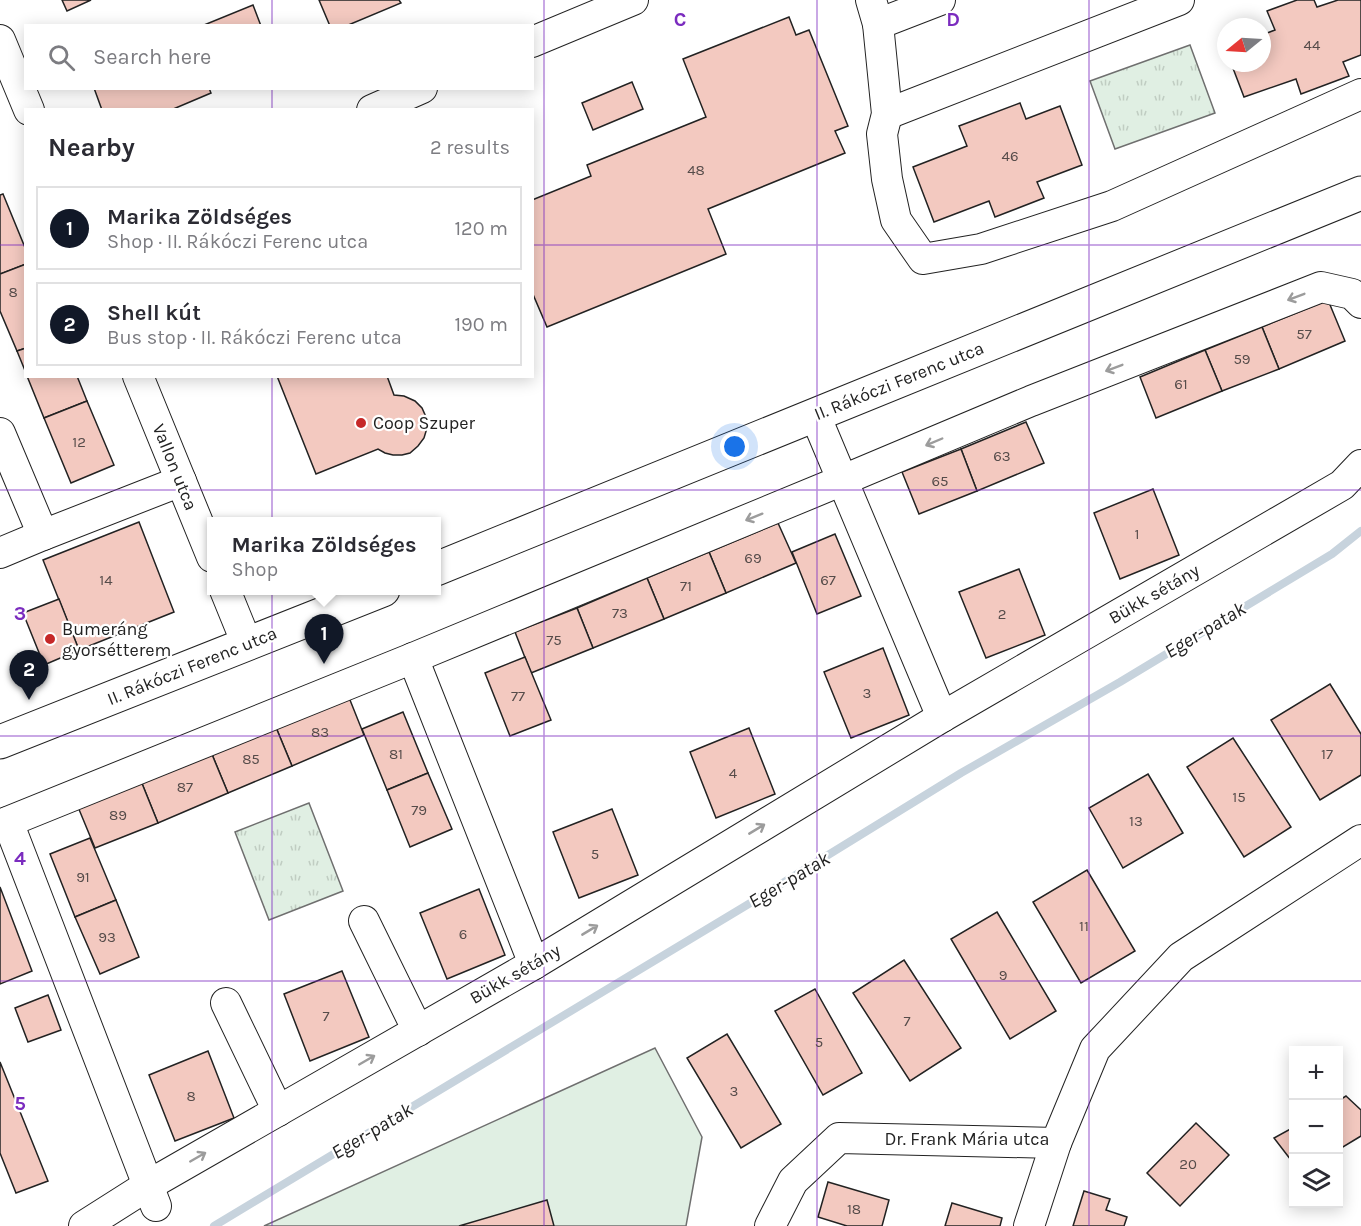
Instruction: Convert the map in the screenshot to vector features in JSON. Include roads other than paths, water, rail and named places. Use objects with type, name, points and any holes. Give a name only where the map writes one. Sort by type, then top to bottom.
[{"type":"main road","name":"II. Rákóczi Ferenc utca","points":[[441,567],[1361,193]]},
{"type":"main road","name":"II. Rákóczi Ferenc utca","points":[[0,742],[373,595]]},
{"type":"street","points":[[534,41],[633,0]]},
{"type":"street","points":[[940,0],[875,12],[886,114],[882,134],[887,179],[896,220],[923,259],[981,249],[1112,206],[1361,94]]},
{"type":"street","points":[[886,114],[1179,0]]},
{"type":"street","points":[[0,40],[27,108]]},
{"type":"street","points":[[377,108],[417,90]]},
{"type":"street","points":[[152,1196],[4,823],[414,658],[1031,401],[1321,287],[1356,298]]},
{"type":"street","name":"Vallon utca","points":[[139,378],[207,545]]},
{"type":"street","points":[[815,415],[942,717]]},
{"type":"street","points":[[0,433],[44,535]]},
{"type":"street","name":"Bükk sétány","points":[[84,1226],[152,1196],[278,1111],[534,964],[942,717],[1342,485],[1361,465]]},
{"type":"street","points":[[0,553],[181,481]]},
{"type":"street","points":[[227,595],[247,644]]},
{"type":"street","points":[[414,658],[534,964]]},
{"type":"street","name":"Dr. Frank Mária utca","points":[[770,1226],[793,1181],[839,1138],[1056,1143],[1095,1049],[1181,957],[1361,840]]},
{"type":"street","points":[[364,921],[418,1031]]},
{"type":"street","points":[[226,1003],[278,1111]]},
{"type":"street","points":[[1029,1226],[1056,1143]]},
{"type":"waterway","name":"Eger-patak","points":[[214,1226],[747,905],[961,773],[1120,682],[1332,554],[1361,531]]},
{"type":"place","name":"Coop Szuper","points":[[361,423]]},
{"type":"place","name":"Bumeráng gyorsétterem","points":[[50,639]]},
{"type":"place","name":"Marika Zöldséges","points":[[324,664]]},
{"type":"place","name":"Shell kút","points":[[29,700]]}]
